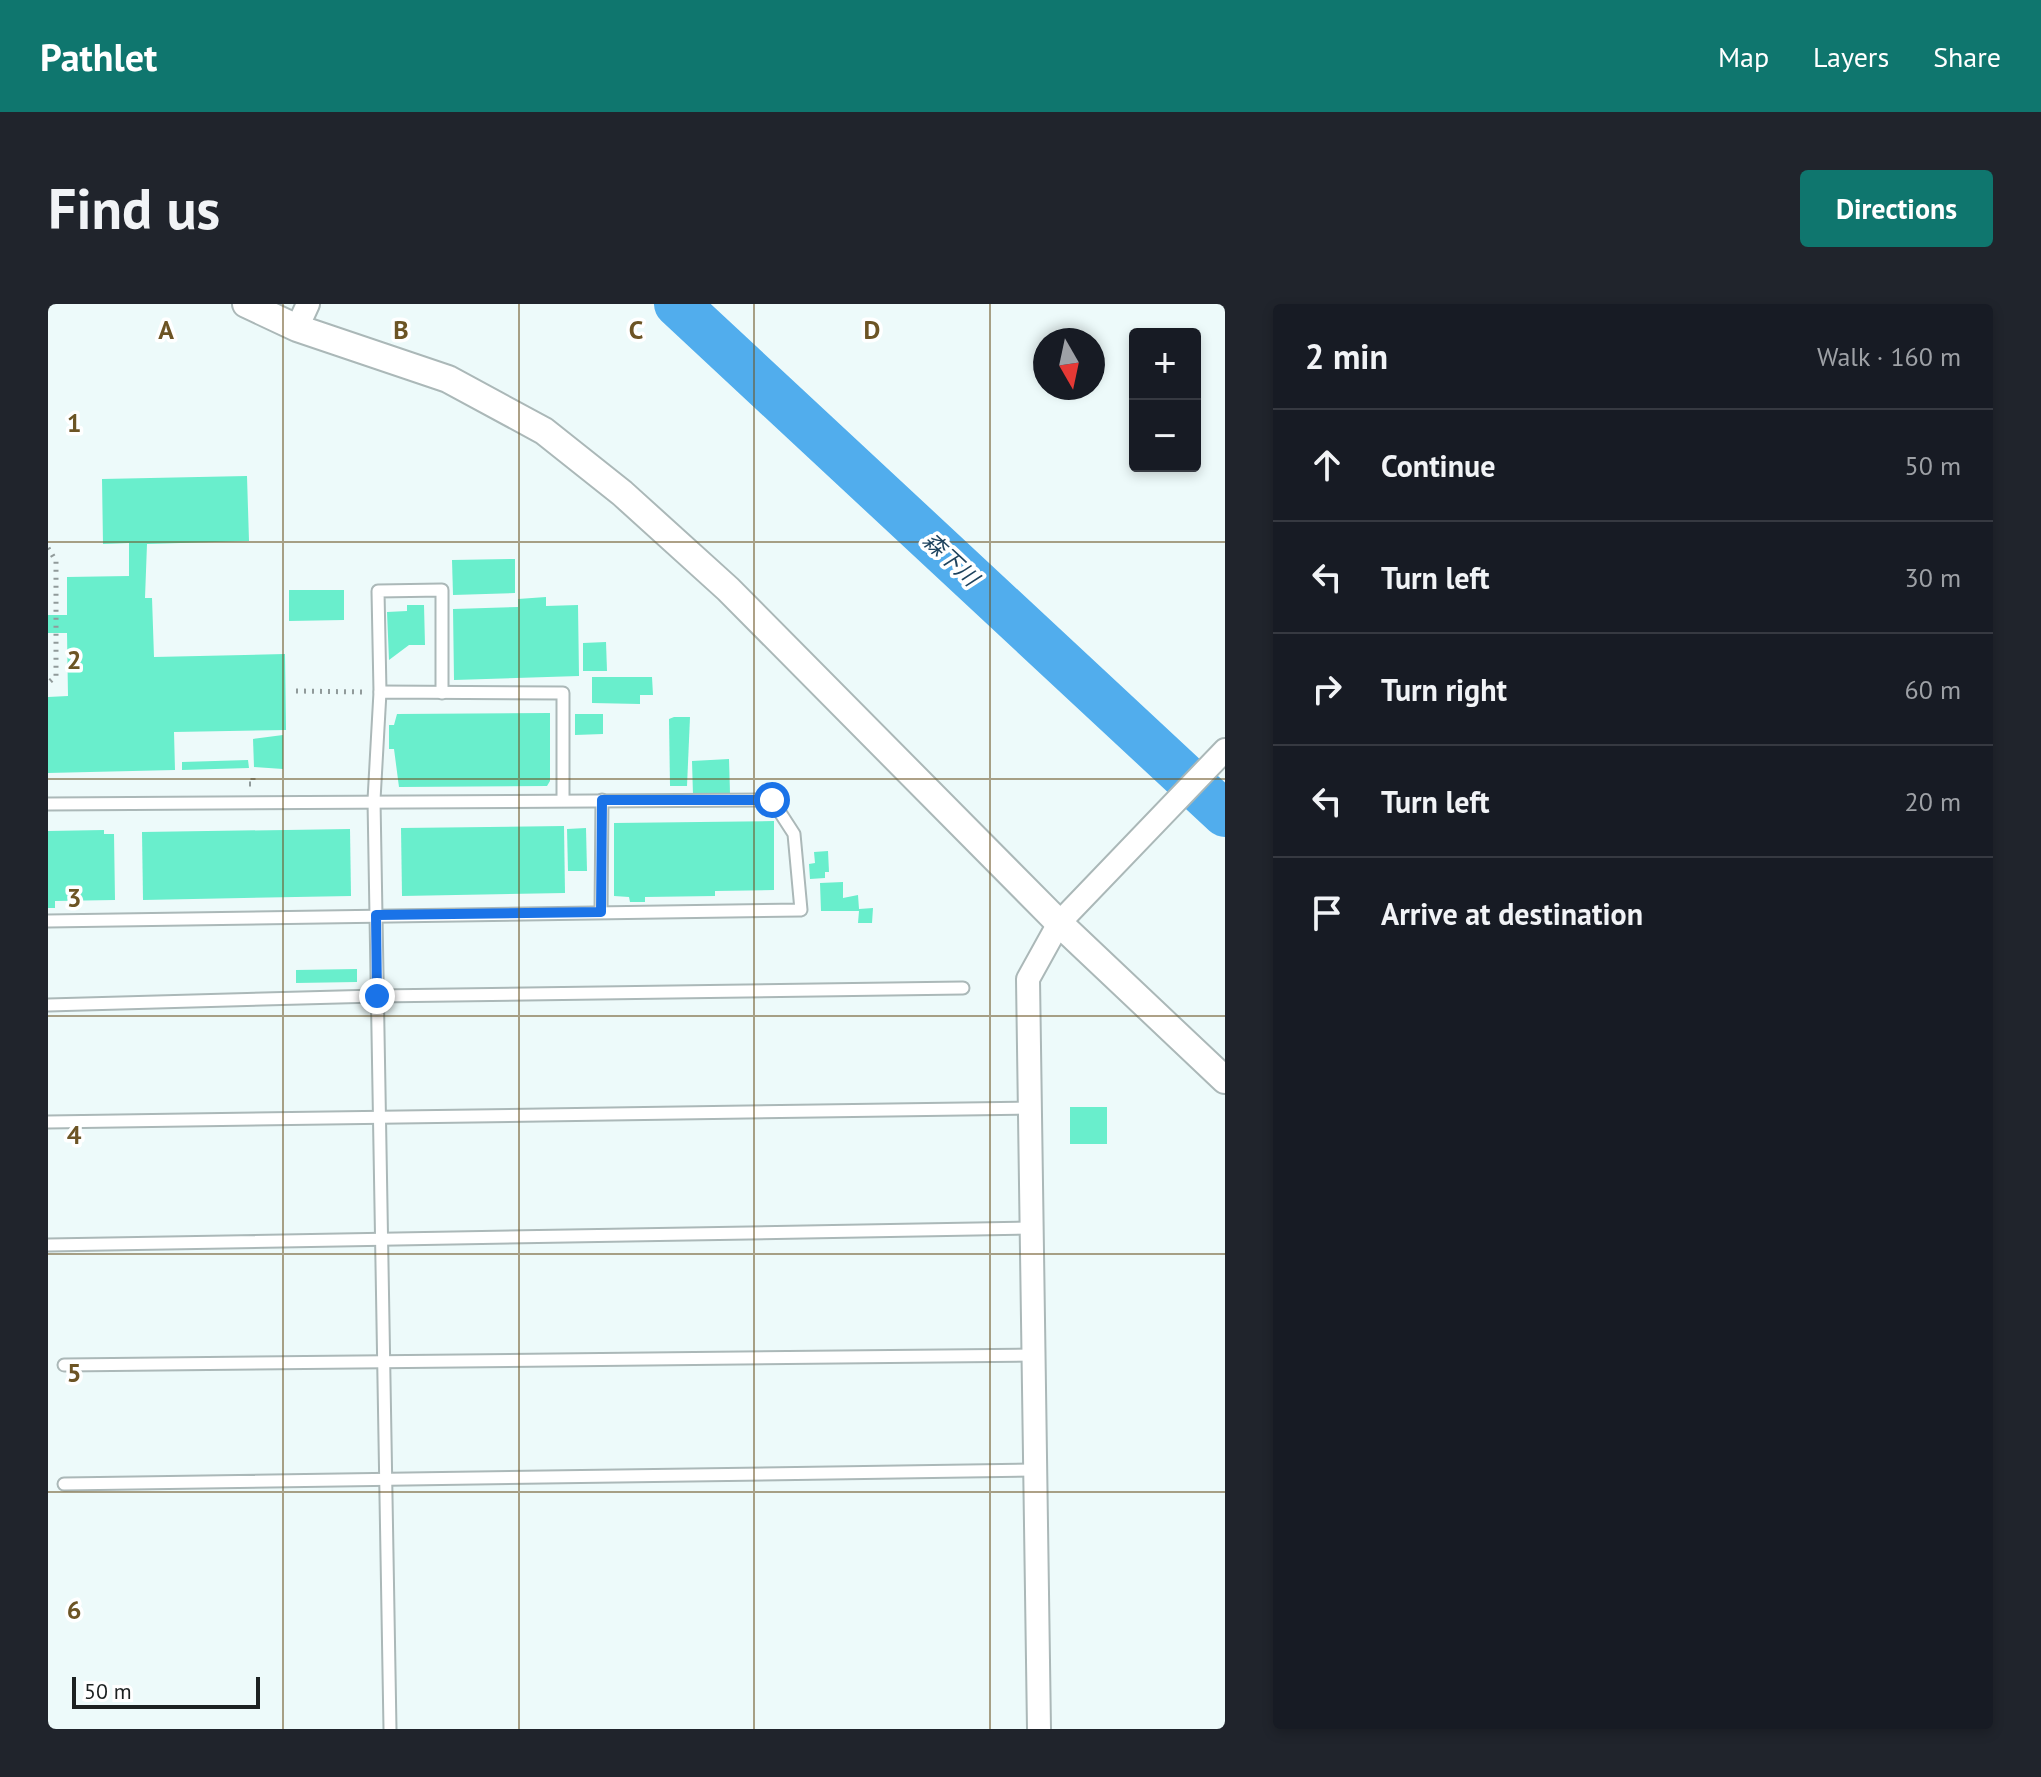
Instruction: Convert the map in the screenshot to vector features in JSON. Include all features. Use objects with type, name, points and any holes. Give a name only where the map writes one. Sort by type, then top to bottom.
[{"type":"street","points":[[246,304],[302,316],[448,379],[544,431],[622,493],[728,589],[1059,923],[1225,1080]]},
{"type":"street","points":[[1039,1729],[1028,979],[1059,923],[1225,750]]},
{"type":"lane","points":[[390,1729],[374,800],[380,692],[378,591],[442,590],[442,693]]},
{"type":"lane","points":[[380,692],[563,693],[563,800]]},
{"type":"lane","points":[[601,912],[602,800]]},
{"type":"lane","points":[[48,804],[772,800],[794,834],[801,910],[48,921]]},
{"type":"lane","points":[[48,1005],[377,996],[963,988]]},
{"type":"lane","points":[[48,1122],[1030,1108]]},
{"type":"lane","points":[[48,1245],[1032,1228]]},
{"type":"lane","points":[[64,1365],[1033,1355]]},
{"type":"lane","points":[[64,1484],[1035,1470]]},
{"type":"path","points":[[48,548],[56,561],[56,676],[48,683]]},
{"type":"path","points":[[296,691],[380,692]]},
{"type":"building","points":[[247,476],[249,541],[147,544],[145,598],[152,598],[154,657],[285,654],[286,730],[174,732],[175,770],[48,773],[48,697],[68,696],[67,633],[48,633],[48,615],[67,615],[67,577],[129,576],[129,543],[103,544],[102,479]]},
{"type":"building","points":[[515,559],[515,593],[453,595],[452,560]]},
{"type":"building","points":[[289,590],[344,590],[344,620],[289,621]]},
{"type":"building","points":[[546,597],[546,606],[578,605],[579,676],[454,680],[453,609],[518,607],[518,599]]},
{"type":"building","points":[[407,605],[424,605],[425,645],[409,645],[389,660],[387,612],[407,611]]},
{"type":"building","points":[[606,642],[607,671],[583,671],[583,643]]},
{"type":"building","points":[[592,677],[652,677],[653,695],[640,695],[640,704],[592,703]]},
{"type":"building","points":[[550,713],[550,781],[547,786],[399,787],[394,749],[389,749],[389,725],[394,725],[397,714]]},
{"type":"building","points":[[575,714],[603,714],[603,734],[575,735]]},
{"type":"building","points":[[690,717],[687,786],[670,786],[669,719]]},
{"type":"building","points":[[283,735],[283,769],[254,767],[253,739]]},
{"type":"building","points":[[729,759],[730,793],[693,795],[692,761]]},
{"type":"building","points":[[248,760],[249,768],[182,770],[182,762]]},
{"type":"building","points":[[774,821],[774,890],[715,891],[715,896],[645,897],[645,902],[630,902],[629,897],[614,896],[614,823]]},
{"type":"building","points":[[564,826],[565,893],[402,896],[401,828]]},
{"type":"building","points":[[586,828],[587,871],[568,871],[567,829]]},
{"type":"building","points":[[350,829],[351,896],[143,900],[142,832]]},
{"type":"building","points":[[104,830],[104,834],[114,834],[115,900],[55,901],[55,908],[48,908],[48,831]]},
{"type":"building","points":[[828,851],[829,872],[825,872],[825,878],[810,879],[809,864],[815,863],[814,852]]},
{"type":"building","points":[[843,882],[843,898],[858,895],[859,909],[873,908],[872,923],[858,923],[859,911],[821,911],[820,883]]},
{"type":"building","points":[[357,969],[357,982],[296,983],[296,970]]},
{"type":"building","points":[[1070,1107],[1107,1107],[1107,1144],[1070,1144]]},
{"type":"waterway","name":"森下川","points":[[677,304],[1225,814]]},
{"type":"route","points":[[377,996],[376,915],[601,912],[602,800],[772,800]]}]
